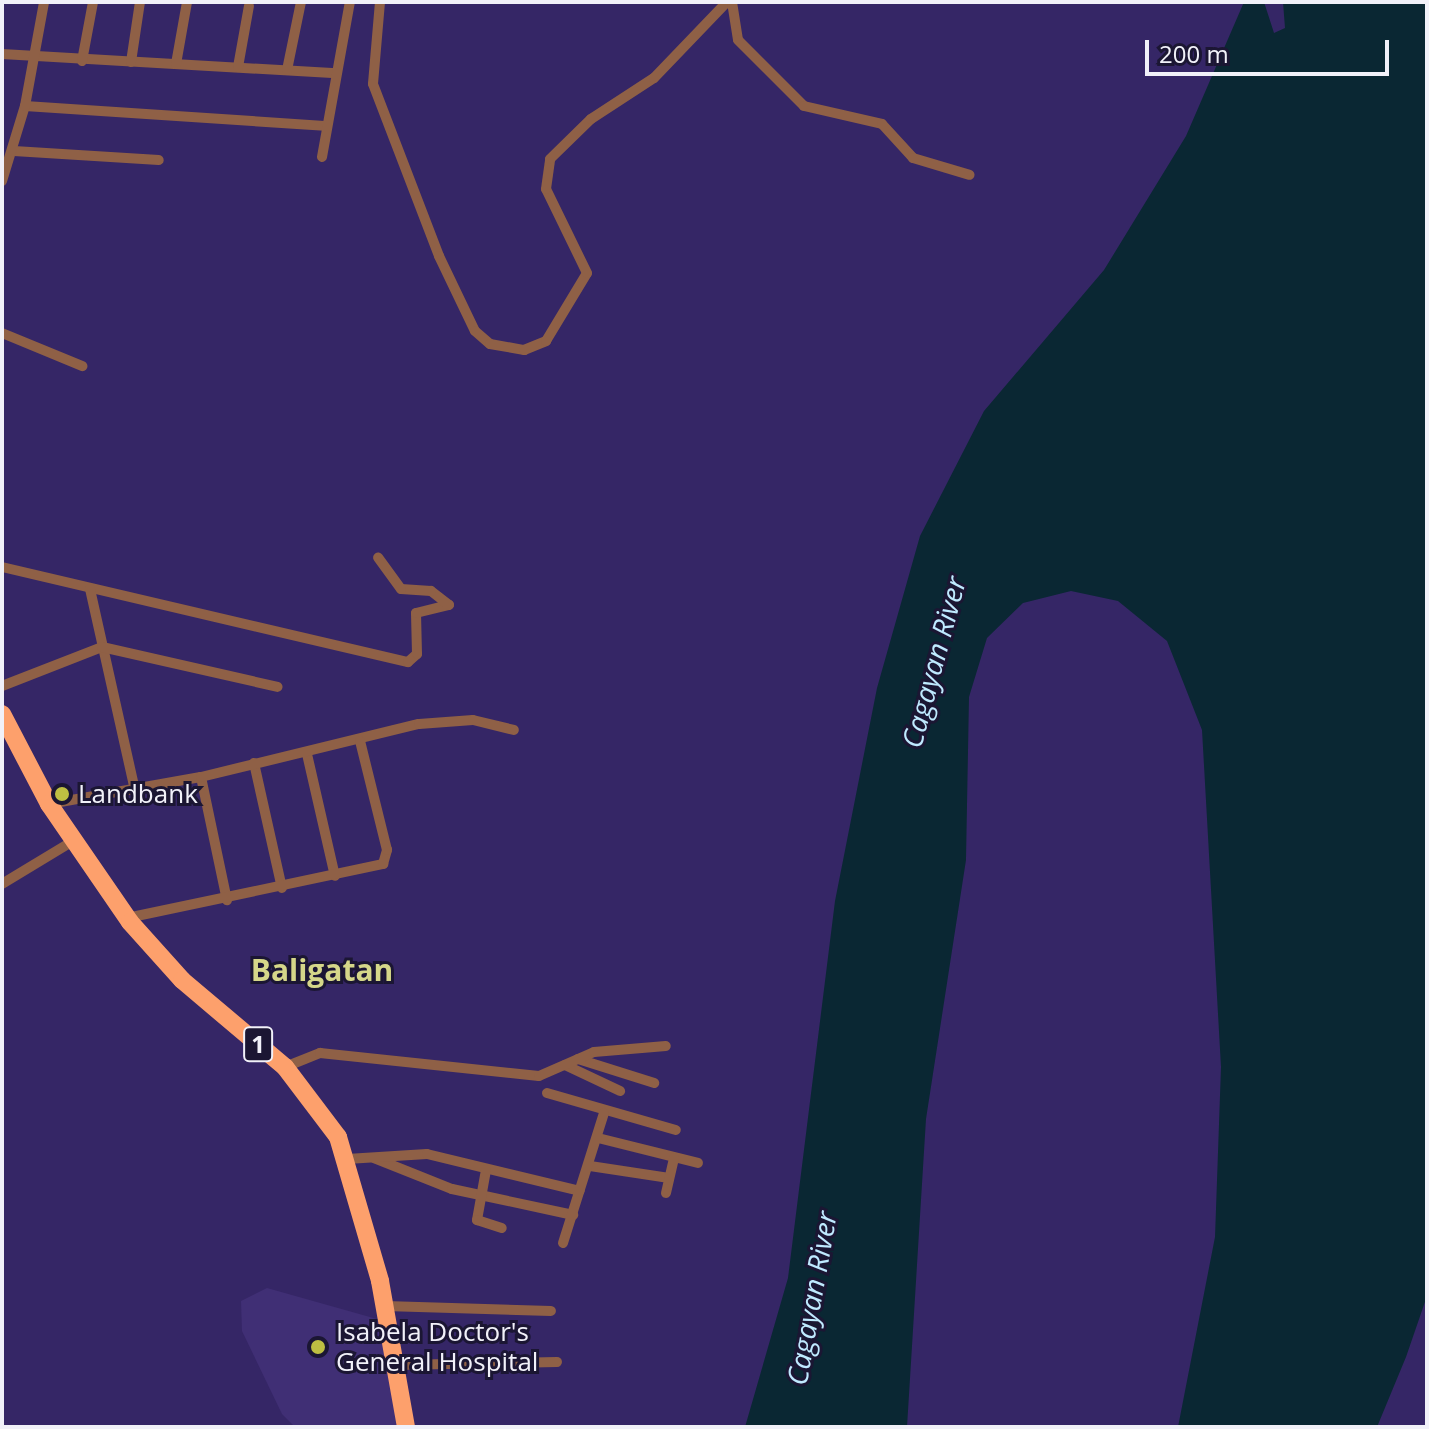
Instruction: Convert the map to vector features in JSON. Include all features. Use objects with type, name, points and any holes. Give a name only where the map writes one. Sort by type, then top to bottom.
[{"type":"highway","name":"1","points":[[2,714],[49,804],[127,918],[182,980],[285,1067],[347,1159],[398,1365],[406,1427]]},
{"type":"street","points":[[2,181],[14,151],[25,106],[44,2]]},
{"type":"street","points":[[82,61],[93,2]]},
{"type":"street","points":[[131,62],[140,2]]},
{"type":"street","points":[[176,64],[187,2]]},
{"type":"street","points":[[287,70],[301,2]]},
{"type":"street","points":[[322,157],[324,126],[350,2]]},
{"type":"street","points":[[380,2],[373,84],[439,256],[475,331],[490,344],[524,350],[546,341],[587,273],[546,189],[550,159],[591,119],[654,78],[730,2]]},
{"type":"street","points":[[730,2],[738,40],[804,106],[882,124],[913,158],[970,175]]},
{"type":"street","points":[[238,67],[249,6]]},
{"type":"street","points":[[2,54],[82,61],[336,73]]},
{"type":"street","points":[[25,106],[324,126]]},
{"type":"street","points":[[14,151],[159,160]]},
{"type":"street","points":[[2,333],[82,366]]},
{"type":"street","points":[[2,567],[413,661],[416,613],[449,605],[431,591],[401,589],[378,557]]},
{"type":"street","points":[[90,589],[135,791]]},
{"type":"street","points":[[2,686],[102,647],[278,687]]},
{"type":"street","points":[[49,804],[135,791],[453,720],[514,730]]},
{"type":"street","points":[[127,918],[227,900],[383,864],[388,856],[360,741]]},
{"type":"street","points":[[307,754],[335,876]]},
{"type":"street","points":[[254,763],[282,888]]},
{"type":"street","points":[[201,777],[227,900]]},
{"type":"street","points":[[2,884],[73,841]]},
{"type":"street","points":[[285,1067],[320,1053],[531,1075],[578,1059],[666,1046]]},
{"type":"street","points":[[578,1059],[654,1083]]},
{"type":"street","points":[[565,1065],[620,1091]]},
{"type":"street","points":[[547,1093],[604,1113],[676,1130]]},
{"type":"street","points":[[563,1243],[590,1166],[604,1113]]},
{"type":"street","points":[[598,1138],[698,1163]]},
{"type":"street","points":[[347,1159],[413,1152],[580,1191]]},
{"type":"street","points":[[372,1158],[481,1195],[573,1215]]},
{"type":"street","points":[[666,1193],[674,1158]]},
{"type":"street","points":[[590,1166],[669,1178]]},
{"type":"street","points":[[486,1170],[477,1220],[502,1228]]},
{"type":"street","points":[[385,1306],[551,1311]]},
{"type":"street","points":[[398,1365],[557,1362]]},
{"type":"shaded area","name":"Isabela Doctor's General Hospital","points":[[267,1288],[377,1319],[392,1363],[398,1427],[295,1427],[282,1414],[242,1331],[241,1301]]},
{"type":"water","name":"Cagayan River","points":[[1244,2],[1264,2],[1274,33],[1285,28],[1283,2],[1427,2],[1427,1296],[1406,1357],[1377,1427],[1178,1427],[1215,1237],[1221,1067],[1202,730],[1167,641],[1118,601],[1071,591],[1023,603],[987,638],[969,697],[966,860],[926,1119],[907,1427],[745,1427],[788,1278],[835,901],[877,688],[920,536],[984,411],[1104,270],[1186,136]]},
{"type":"place","name":"Landbank","points":[[62,794]]},
{"type":"place","name":"Isabela Doctor's General Hospital","points":[[318,1347]]},
{"type":"district","name":"Baligatan","points":[[322,970]]}]
